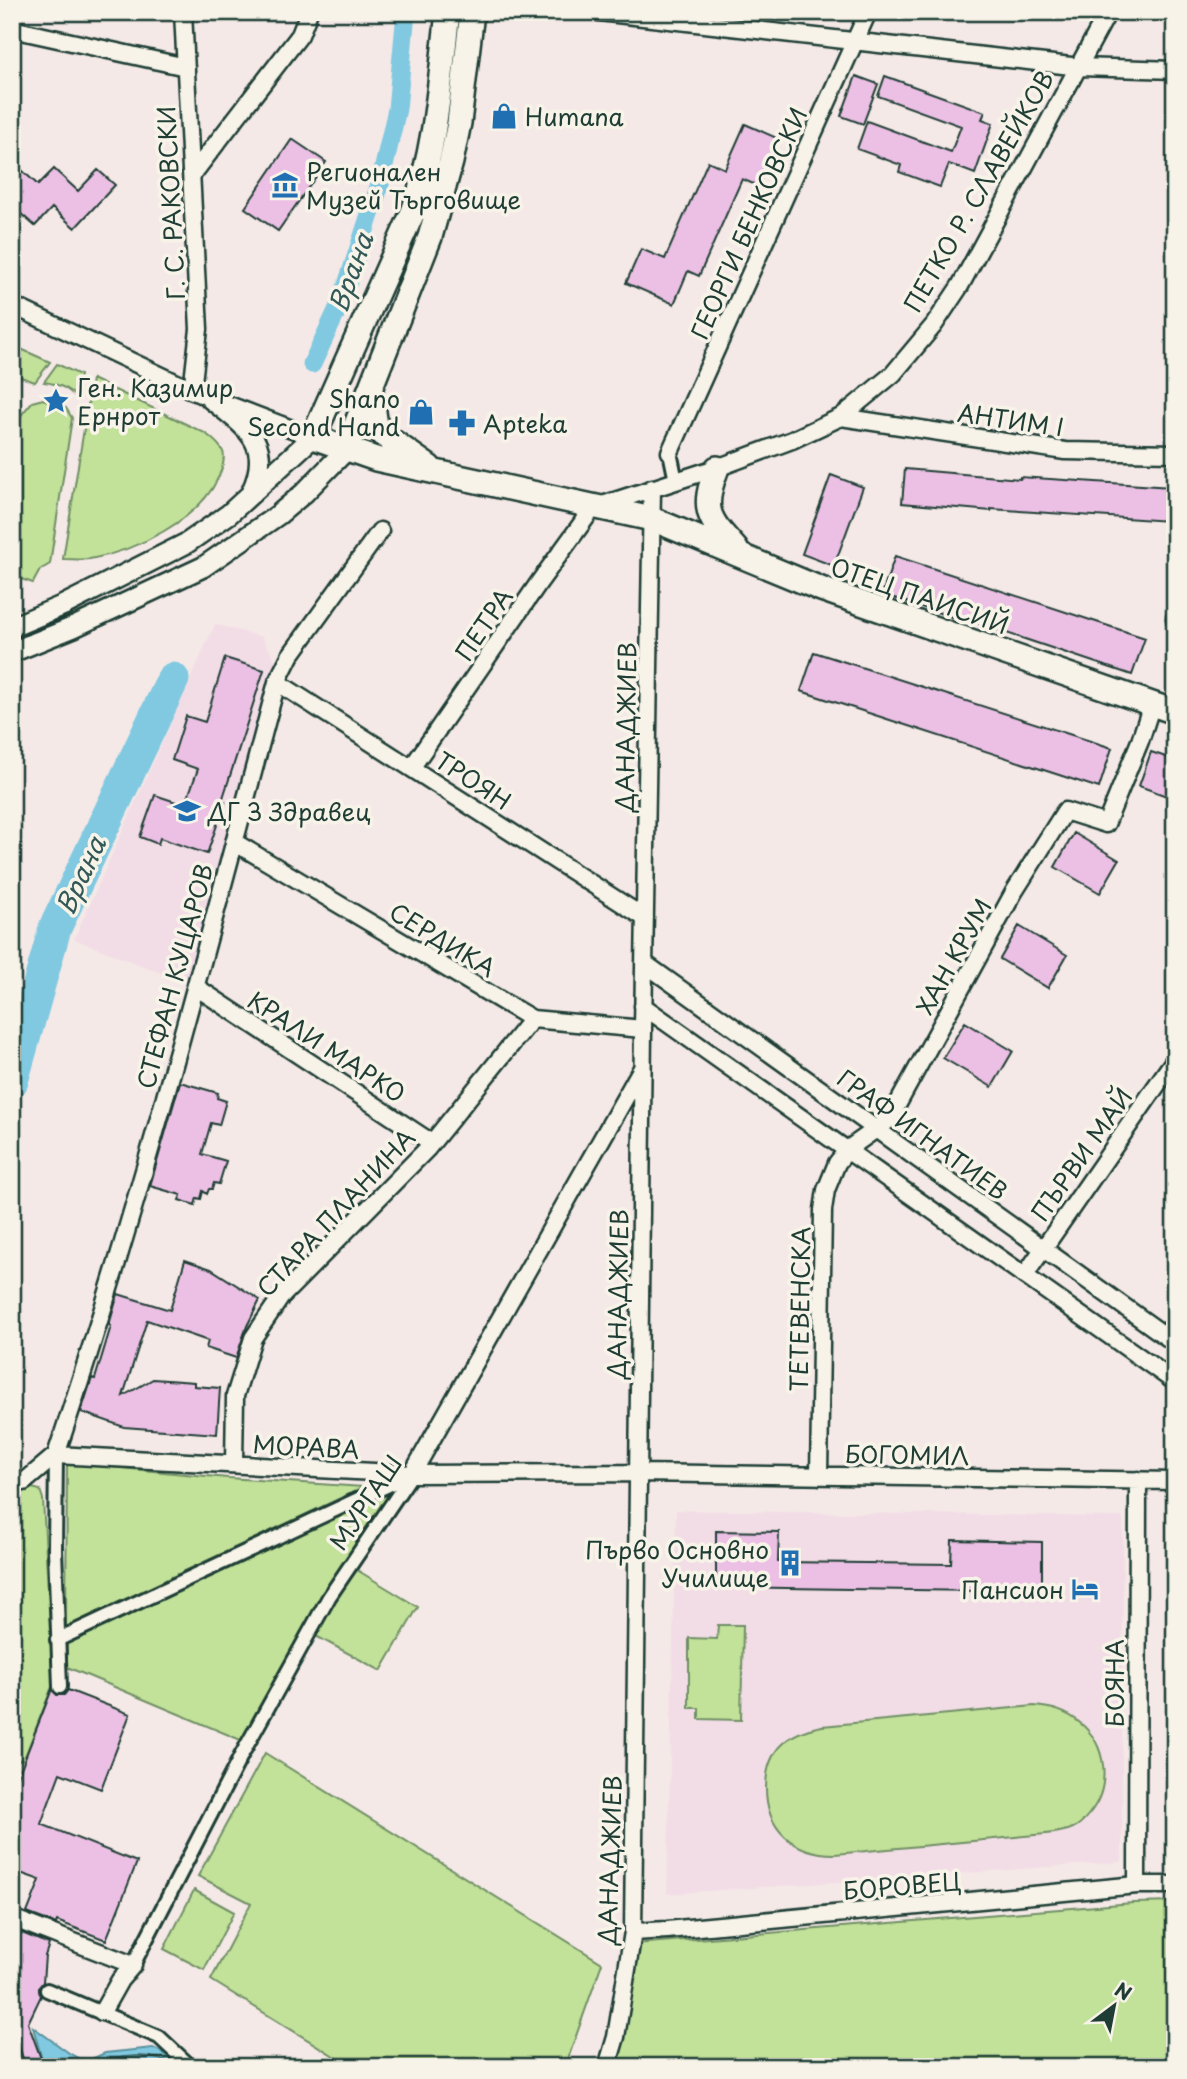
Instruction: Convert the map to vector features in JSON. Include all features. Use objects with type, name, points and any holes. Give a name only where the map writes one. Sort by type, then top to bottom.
[{"type":"main road","points":[[448,12],[434,131],[422,186],[413,212],[313,437],[376,459],[652,519]]},
{"type":"main road","points":[[346,450],[430,237],[441,202],[459,123],[472,12]]},
{"type":"main road","points":[[371,388],[376,426],[385,436],[437,473]]},
{"type":"main road","points":[[717,468],[707,493],[708,509],[716,527],[743,557]]},
{"type":"main road","name":"ОТЕЦ ПАИСИЙ","points":[[652,519],[821,589],[1175,712]]},
{"type":"street","name":"Г. С. РАКОВСКИ","points":[[183,12],[199,329],[192,391]]},
{"type":"street","points":[[192,175],[300,35],[309,12]]},
{"type":"street","points":[[600,12],[1080,67],[1175,70]]},
{"type":"street","name":"ГЕОРГИ БЕНКОВСКИ","points":[[670,453],[868,12]]},
{"type":"street","name":"ПЕТКО Р. СЛАВЕЙКОВ","points":[[593,508],[717,468],[792,440],[841,417],[893,373],[934,325],[960,286],[1108,12]]},
{"type":"street","points":[[12,29],[186,67]]},
{"type":"street","points":[[12,305],[192,391],[313,437],[229,514],[187,543],[64,605],[12,627]]},
{"type":"street","points":[[211,399],[246,428],[255,440],[261,464],[258,480],[251,493]]},
{"type":"street","name":"АНТИМ I","points":[[841,417],[1065,451],[1175,453]]},
{"type":"street","points":[[12,652],[202,568],[278,515],[346,450]]},
{"type":"street","points":[[670,453],[676,481]]},
{"type":"street","points":[[652,488],[652,519]]},
{"type":"street","name":"ПЕТРА","points":[[412,768],[593,508]]},
{"type":"street","name":"ДАНАДЖИЕВ","points":[[607,2067],[616,2037],[633,1932],[643,1006],[652,519]]},
{"type":"street","name":"СТЕФАН КУЦАРОВ","points":[[55,1455],[90,1352],[196,987],[276,682],[290,656],[380,531]]},
{"type":"street","name":"ТРОЯН","points":[[276,682],[645,918]]},
{"type":"street","name":"ХАН КРУМ","points":[[848,1149],[889,1120],[1014,892],[1065,811],[1106,824],[1152,704]]},
{"type":"street","name":"СЕРДИКА","points":[[234,842],[532,1019],[643,1029]]},
{"type":"street","name":"ГРАФ ИГНАТИЕВ","points":[[644,963],[1175,1343]]},
{"type":"street","name":"КРАЛИ МАРКО","points":[[196,987],[432,1143]]},
{"type":"street","points":[[643,1006],[1175,1382]]},
{"type":"street","name":"СТАРА ПЛАНИНА","points":[[234,1464],[234,1396],[253,1338],[281,1297],[432,1143],[532,1019]]},
{"type":"street","name":"ПЪРВИ МАЙ","points":[[1025,1275],[1175,1059]]},
{"type":"street","name":"МУРГАШ","points":[[133,1965],[236,1766],[323,1608],[412,1474],[643,1067]]},
{"type":"street","name":"ТЕТЕВЕНСКА","points":[[819,1476],[823,1210],[826,1189],[837,1163],[848,1149]]},
{"type":"street","points":[[12,1483],[24,1482],[55,1455]]},
{"type":"street","points":[[55,1455],[60,1687]]},
{"type":"street","name":"МОРАВА","points":[[55,1455],[412,1474],[638,1473]]},
{"type":"street","name":"БОГОМИЛ","points":[[638,1473],[1175,1481]]},
{"type":"street","points":[[57,1640],[412,1474]]},
{"type":"street","name":"БОЯНА","points":[[1136,1885],[1138,1480]]},
{"type":"street","name":"БОРОВЕЦ","points":[[633,1932],[1136,1885],[1175,1885]]},
{"type":"street","points":[[12,1918],[133,1965],[120,1980],[102,2012]]},
{"type":"street","points":[[47,1990],[159,2037],[191,2067]]},
{"type":"shaded area","name":"ДГ 3 Здравец","points":[[215,624],[262,637],[282,671],[196,987],[74,939]]},
{"type":"shaded area","points":[[676,1510],[1123,1517],[1122,1862],[667,1894]]},
{"type":"green space","points":[[12,345],[50,362],[35,382],[12,374]]},
{"type":"green space","points":[[57,364],[80,375],[76,397],[62,386],[44,382]]},
{"type":"green space","points":[[92,379],[205,433],[221,448],[224,457],[218,478],[209,493],[181,520],[164,531],[108,555],[87,559],[63,559]]},
{"type":"green space","points":[[43,399],[66,408],[72,418],[50,564],[40,570],[33,583],[12,576],[12,426],[32,402]]},
{"type":"green space","points":[[67,1463],[228,1478],[364,1487],[66,1627]]},
{"type":"green space","points":[[32,1488],[40,1490],[43,1499],[53,1684],[24,1759],[12,1761],[12,1493]]},
{"type":"green space","points":[[388,1491],[396,1491],[243,1741],[67,1667],[67,1643]]},
{"type":"green space","points":[[357,1570],[418,1607],[381,1671],[314,1635]]},
{"type":"green space","points":[[718,1625],[743,1625],[741,1720],[699,1719],[699,1708],[689,1708],[689,1638],[717,1639]]},
{"type":"green space","points":[[1034,1706],[1058,1710],[1074,1718],[1088,1731],[1101,1754],[1101,1791],[1089,1814],[1073,1828],[1046,1834],[835,1854],[807,1850],[795,1844],[785,1837],[771,1816],[766,1788],[769,1766],[779,1747],[799,1733],[822,1726]]},
{"type":"green space","points":[[265,1753],[602,1963],[565,2067],[333,2067],[337,2058],[211,1980],[251,1903],[198,1876]]},
{"type":"green space","points":[[194,1890],[234,1912],[204,1970],[164,1949]]},
{"type":"green space","points":[[1175,1902],[1175,2067],[615,2067],[631,2002],[635,1944],[1133,1903]]},
{"type":"water","points":[[33,2027],[85,2062],[105,2053],[153,2048],[178,2059],[184,2067],[44,2067]]},
{"type":"building","points":[[856,76],[878,84],[863,124],[841,116]]},
{"type":"building","points":[[885,76],[985,112],[982,119],[993,123],[975,174],[949,164],[940,187],[899,172],[901,165],[857,149],[867,121],[951,152],[961,126],[878,96]]},
{"type":"building","points":[[745,124],[779,139],[758,186],[742,179],[699,276],[688,271],[674,304],[626,283],[641,249],[665,259],[708,161],[725,169]]},
{"type":"building","name":"Регионален Музей Търговище","points":[[292,139],[326,162],[278,231],[245,208]]},
{"type":"building","points":[[12,161],[38,185],[54,169],[78,191],[98,170],[115,185],[75,228],[52,208],[35,226],[12,206]]},
{"type":"building","points":[[905,469],[1020,479],[1171,487],[1169,521],[902,503]]},
{"type":"building","points":[[831,475],[863,487],[834,566],[802,554]]},
{"type":"building","points":[[895,556],[1145,638],[1132,675],[882,594]]},
{"type":"building","points":[[814,652],[1112,748],[1099,788],[801,691]]},
{"type":"building","points":[[225,658],[264,670],[207,854],[160,838],[158,844],[140,837],[155,795],[185,805],[198,769],[172,760],[186,716],[205,722]]},
{"type":"building","points":[[1151,752],[1175,760],[1175,799],[1139,786]]},
{"type":"building","points":[[1074,833],[1119,860],[1100,893],[1055,867]]},
{"type":"building","points":[[1019,926],[1067,955],[1048,988],[1000,959]]},
{"type":"building","points":[[965,1022],[1013,1051],[992,1087],[943,1058]]},
{"type":"building","points":[[180,1082],[218,1093],[217,1098],[226,1101],[219,1125],[211,1123],[202,1154],[226,1161],[219,1184],[214,1183],[207,1194],[203,1191],[201,1199],[197,1198],[195,1205],[179,1200],[181,1195],[150,1186]]},
{"type":"building","points":[[185,1260],[211,1269],[260,1300],[236,1358],[206,1348],[208,1341],[147,1320],[123,1396],[153,1379],[194,1382],[194,1386],[220,1388],[217,1434],[124,1427],[81,1412],[92,1378],[95,1379],[118,1294],[170,1310]]},
{"type":"building","name":"Първо Основно Училище","points":[[716,1531],[779,1532],[778,1562],[951,1564],[952,1540],[1042,1542],[1042,1592],[716,1587]]},
{"type":"building","points":[[52,1689],[57,1695],[64,1695],[68,1690],[130,1714],[101,1789],[60,1773],[41,1824],[137,1862],[106,1940],[57,1921],[56,1924],[27,1913],[40,1880],[12,1870],[12,1779],[16,1781]]},
{"type":"building","points":[[12,1929],[49,1944],[43,1982],[39,1987],[41,1996],[28,2023],[44,2067],[26,2067],[12,2026]]},
{"type":"waterway","name":"Врана","points":[[312,364],[342,300],[380,184],[397,109],[406,12]]},
{"type":"waterway","name":"Врана","points":[[12,1081],[55,928],[173,679]]},
{"type":"place","name":"Humana","points":[[504,116]]},
{"type":"place","name":"Регионален Музей Търговище","points":[[285,185]]},
{"type":"place","name":"Ген. Казимир Ернрот","points":[[56,401]]},
{"type":"place","name":"Shano Second Hand","points":[[421,412]]},
{"type":"place","name":"Apteka","points":[[462,423]]},
{"type":"place","name":"ДГ 3 Здравец","points":[[187,811]]},
{"type":"place","name":"Първо Основно Училище","points":[[790,1563]]},
{"type":"place","name":"Пансион","points":[[1085,1589]]}]
